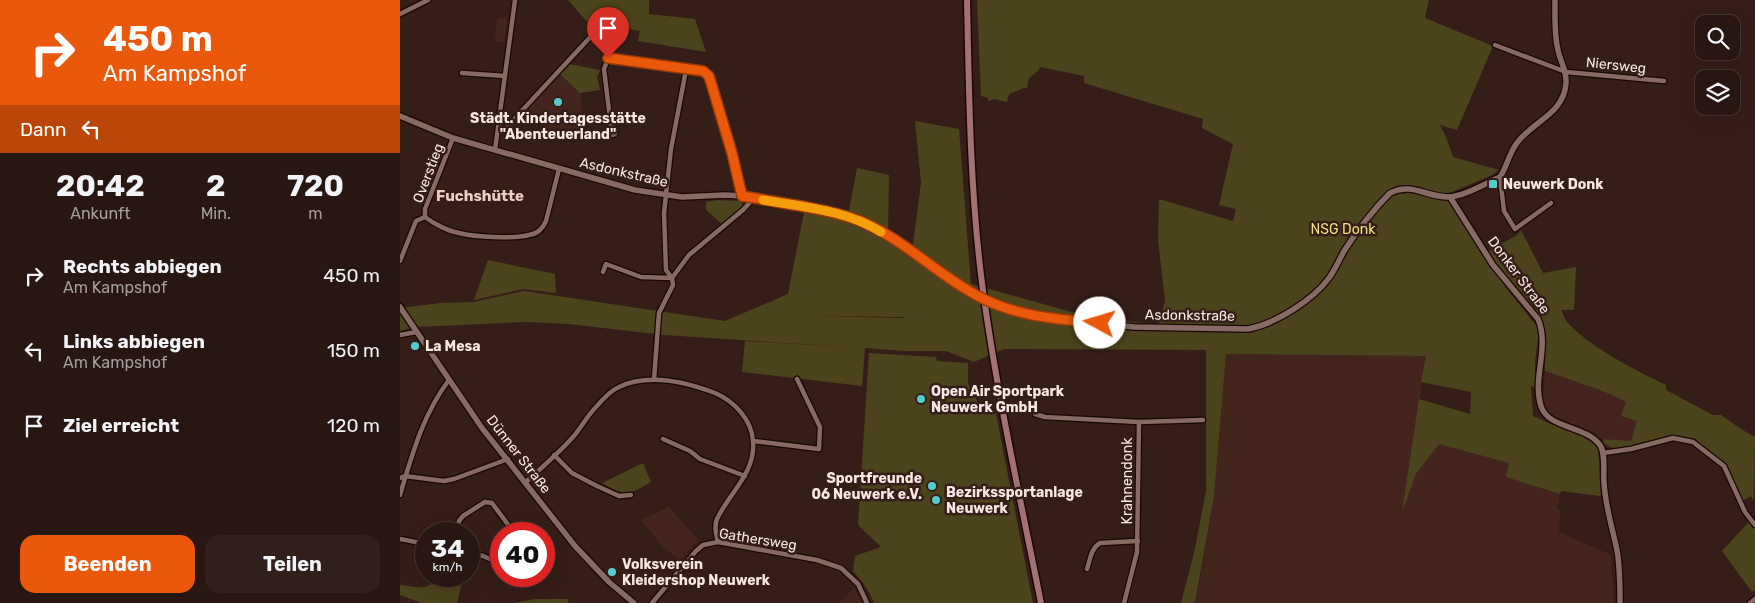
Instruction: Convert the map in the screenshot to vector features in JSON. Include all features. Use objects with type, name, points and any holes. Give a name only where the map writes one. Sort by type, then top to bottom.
[{"type":"main road","points":[[966,0],[973,192],[982,284],[991,346],[1041,603]]},
{"type":"street","points":[[400,14],[428,0]]},
{"type":"street","points":[[495,150],[514,0]]},
{"type":"street","points":[[1450,197],[1500,177],[1517,143],[1557,108],[1562,100],[1565,91],[1566,72],[1558,49],[1555,0]]},
{"type":"street","points":[[498,130],[504,130],[594,33]]},
{"type":"street","points":[[1495,45],[1566,72]]},
{"type":"street","points":[[611,127],[604,68],[608,58],[703,71],[709,76],[732,153],[742,196]]},
{"type":"street","points":[[654,380],[659,313],[673,285],[672,278],[666,270],[664,213],[671,149],[686,70]]},
{"type":"street","name":"Niersweg","points":[[1566,72],[1664,81]]},
{"type":"street","points":[[462,73],[504,76]]},
{"type":"street","name":"Asdonkstraße","points":[[400,116],[453,138],[635,190],[682,197],[742,196],[834,212],[860,221],[887,236],[964,288],[1008,310],[1043,317],[1134,327],[1248,329],[1274,320],[1296,307],[1320,288],[1335,270],[1353,237],[1390,194],[1398,189],[1406,188],[1450,197]]},
{"type":"street","name":"Overstieg","points":[[425,217],[425,209],[453,138]]},
{"type":"street","name":"Overstieg","points":[[425,217],[432,222],[459,233],[492,236],[531,235],[542,228],[545,222],[559,168]]},
{"type":"street","name":"Donker Straße","points":[[1500,177],[1504,211],[1515,229],[1551,202]]},
{"type":"street","name":"Donker Straße","points":[[1450,197],[1493,265],[1540,324],[1542,329],[1539,389],[1541,407],[1552,420],[1592,436],[1603,453]]},
{"type":"street","points":[[672,278],[689,255],[743,210],[754,198]]},
{"type":"street","name":"Overstieg","points":[[400,261],[416,221],[425,217]]},
{"type":"street","points":[[603,272],[606,264],[640,277],[672,278]]},
{"type":"street","name":"Dünner Straße","points":[[400,308],[482,428],[592,565],[634,603]]},
{"type":"street","points":[[400,335],[416,332]]},
{"type":"street","points":[[753,441],[819,449],[820,427],[797,379]]},
{"type":"street","points":[[400,495],[403,477],[415,444],[440,392],[449,380]]},
{"type":"street","points":[[526,482],[573,437],[596,407],[617,388],[629,383],[654,380],[699,388],[726,399],[741,412],[751,430],[753,441],[753,452],[745,476],[716,520],[715,530],[718,542]]},
{"type":"street","name":"Krahnendonk","points":[[1036,414],[1045,418],[1139,422],[1203,420]]},
{"type":"street","name":"Krahnendonk","points":[[1124,603],[1138,541],[1139,422]]},
{"type":"street","points":[[1620,603],[1620,573],[1605,498],[1603,453],[1631,449],[1673,438],[1693,442],[1724,466],[1745,512],[1755,525]]},
{"type":"street","points":[[663,439],[690,451],[700,459],[745,476]]},
{"type":"street","points":[[554,455],[572,473],[597,486],[619,496],[631,495]]},
{"type":"street","points":[[403,477],[444,481],[508,459]]},
{"type":"street","points":[[459,522],[482,503],[488,502],[492,503],[506,522]]},
{"type":"street","points":[[400,539],[415,542]]},
{"type":"street","name":"Krahnendonk","points":[[1087,569],[1095,546],[1100,543],[1138,541]]},
{"type":"street","name":"Gathersweg","points":[[652,603],[696,551],[703,545],[718,542],[818,560],[841,568],[858,584],[867,603]]},
{"type":"street","points":[[1750,603],[1755,599]]},
{"type":"shaded area","points":[[497,18],[507,18],[504,42],[495,41]]},
{"type":"shaded area","name":"Städt. Kindertagesstätte \"Abenteuerland\"","points":[[560,74],[580,93],[585,133],[565,130],[563,133],[543,127],[526,111]]},
{"type":"shaded area","points":[[1226,354],[1426,356],[1403,508],[1416,474],[1439,444],[1510,463],[1506,477],[1560,494],[1557,509],[1560,510],[1559,532],[1611,555],[1614,603],[1196,603],[1214,496]]},
{"type":"shaded area","points":[[1545,371],[1600,390],[1626,403],[1637,421],[1631,441],[1603,439],[1595,433],[1551,416],[1545,408],[1543,401]]},
{"type":"shaded area","points":[[669,507],[698,540],[680,561],[661,545],[641,520]]},
{"type":"shaded area","points":[[854,588],[863,603],[840,603]]},
{"type":"green space","points":[[568,0],[649,0],[649,14],[695,19],[706,52],[638,41],[640,31],[614,26],[612,36],[597,33]]},
{"type":"green space","name":"NSG Donk","points":[[977,0],[1429,0],[1425,18],[1493,46],[1457,130],[1440,125],[1453,157],[1499,170],[1492,175],[1445,195],[1506,288],[1539,329],[1535,363],[1535,387],[1531,386],[1533,416],[1587,436],[1598,446],[1600,496],[1561,491],[1560,494],[1506,477],[1509,463],[1439,444],[1416,474],[1402,512],[1419,399],[1470,414],[1471,392],[1421,382],[1426,356],[1226,354],[1214,496],[1195,603],[1181,603],[1194,553],[1206,491],[1206,350],[1004,349],[974,362],[946,351],[904,351],[865,348],[862,386],[742,372],[745,341],[863,348],[664,335],[569,324],[525,322],[416,327],[400,331],[400,308],[441,303],[474,302],[524,291],[725,321],[788,294],[804,212],[847,221],[857,168],[889,175],[888,230],[911,246],[913,244],[921,183],[915,121],[959,129],[971,284],[1072,312],[1158,325],[1165,301],[1158,239],[1159,199],[1233,221],[1236,209],[1219,205],[1233,144],[1202,128],[1203,119],[1084,83],[1084,76],[1040,67],[1029,78],[1027,88],[1009,94],[1007,102],[994,99],[988,101],[988,98],[981,96]],"holes":[[[811,316],[904,317],[904,318]]]},
{"type":"green space","points":[[569,64],[600,70],[597,77],[600,90],[580,93],[560,74]]},
{"type":"green space","points":[[717,200],[741,201],[743,206],[723,225],[706,210],[706,202]]},
{"type":"green space","points":[[1521,230],[1543,273],[1576,267],[1574,310],[1561,310],[1566,321],[1579,333],[1615,358],[1666,385],[1666,390],[1713,415],[1721,415],[1755,437],[1753,500],[1751,496],[1742,501],[1728,468],[1699,445],[1694,438],[1662,438],[1618,449],[1604,443],[1603,439],[1631,441],[1637,421],[1621,416],[1626,402],[1600,390],[1545,371],[1544,327],[1532,308],[1488,252],[1517,235]]},
{"type":"green space","points":[[488,260],[555,274],[556,293],[523,289],[474,300]]},
{"type":"green space","name":"Bezirkssportanlage Neuwerk","points":[[869,353],[936,357],[937,361],[968,363],[968,384],[984,414],[996,414],[1033,603],[874,603],[865,586],[853,571],[855,556],[881,547],[858,525]]},
{"type":"green space","points":[[643,463],[651,482],[636,490],[622,493],[602,483]]},
{"type":"green space","points":[[1738,500],[1755,527],[1755,590],[1752,592],[1722,551],[1749,522]]},
{"type":"green space","points":[[400,585],[461,587],[457,603],[422,603],[400,595]]},
{"type":"green space","points":[[535,599],[569,599],[568,603],[514,603]]},
{"type":"slow traffic","points":[[763,200],[834,212],[872,226],[881,232]]},
{"type":"place","name":"Städt. Kindertagesstätte \"Abenteuerland\"","points":[[558,102]]},
{"type":"place","name":"Neuwerk Donk","points":[[1493,184]]},
{"type":"place","name":"La Mesa","points":[[415,346]]},
{"type":"place","name":"Open Air Sportpark Neuwerk GmbH","points":[[921,399]]},
{"type":"place","name":"Sportfreunde 06 Neuwerk e.V.","points":[[932,486]]},
{"type":"place","name":"Bezirkssportanlage Neuwerk","points":[[936,500]]},
{"type":"place","name":"Volksverein Kleidershop Neuwerk","points":[[612,572]]},
{"type":"district","name":"Fuchshütte","points":[[480,196]]},
{"type":"route","points":[[608,58],[703,71],[709,76],[732,153],[742,196],[834,212],[872,226],[964,288],[1008,310],[1043,317],[1100,323]]}]
